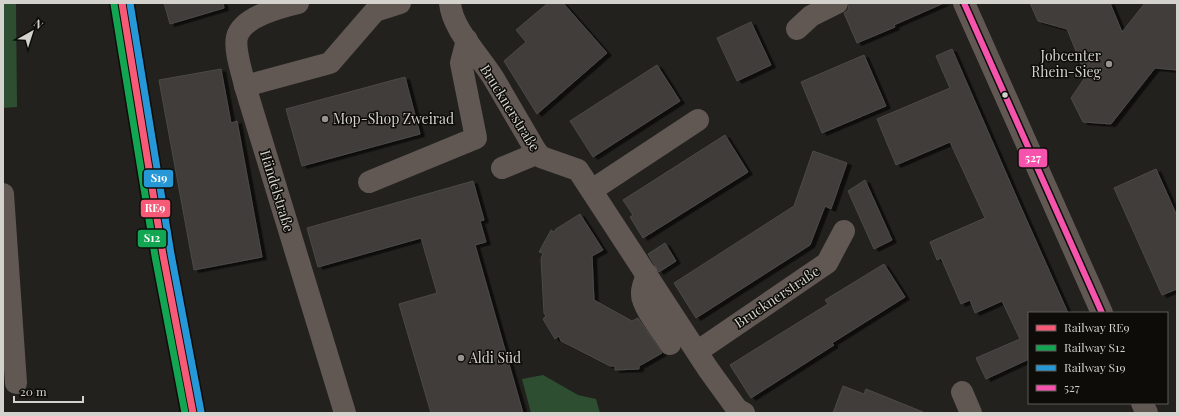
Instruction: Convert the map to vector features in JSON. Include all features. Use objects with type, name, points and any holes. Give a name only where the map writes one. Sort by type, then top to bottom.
[{"type":"main road","points":[[964,3],[1102,312]]},
{"type":"main road","points":[[1142,404],[1147,413]]},
{"type":"street","name":"Händelstraße","points":[[298,3],[281,7],[261,15],[242,27],[238,36],[237,48],[246,86],[345,413]]},
{"type":"street","points":[[246,86],[330,63],[375,11],[400,3]]},
{"type":"street","name":"Brucknerstraße","points":[[450,3],[450,12],[456,25],[493,78],[536,151],[541,157],[578,170],[698,351],[708,369],[737,409],[744,413]]},
{"type":"street","points":[[797,29],[811,16],[837,3]]},
{"type":"street","points":[[369,182],[476,138],[461,63],[467,40]]},
{"type":"street","points":[[592,190],[698,120]]},
{"type":"street","points":[[502,168],[531,156],[536,151]]},
{"type":"street","points":[[3,194],[16,383]]},
{"type":"street","name":"Brucknerstraße","points":[[698,351],[827,263],[844,231]]},
{"type":"street","points":[[647,274],[643,285],[642,296],[645,305],[670,344]]},
{"type":"street","points":[[962,392],[971,413]]},
{"type":"green space","points":[[3,3],[16,3],[17,107],[3,108]]},
{"type":"green space","points":[[543,375],[578,395],[596,399],[600,413],[531,413],[522,379]]},
{"type":"building","points":[[164,3],[223,3],[224,8],[170,24]]},
{"type":"building","points":[[548,3],[563,3],[607,53],[537,114],[504,61],[526,42],[516,30]]},
{"type":"building","points":[[849,3],[944,3],[894,25],[895,27],[857,43],[844,13],[848,10]]},
{"type":"building","name":"Jobcenter Rhein-Sieg","points":[[1030,3],[1110,3],[1122,32],[1145,3],[1177,3],[1177,70],[1155,68],[1111,124],[1083,122],[1071,98],[1086,76],[1067,29],[1038,21]]},
{"type":"building","points":[[751,22],[771,65],[737,81],[717,38]]},
{"type":"building","points":[[952,49],[1068,312],[1028,312],[1028,359],[986,379],[976,358],[1020,339],[1002,301],[975,313],[970,300],[961,304],[941,258],[937,260],[930,242],[985,218],[950,142],[896,165],[877,119],[950,88],[936,56]]},
{"type":"building","points":[[864,55],[886,106],[822,133],[801,82]]},
{"type":"building","points":[[657,65],[680,101],[593,157],[570,121]]},
{"type":"building","points":[[221,69],[231,123],[237,121],[262,257],[194,270],[159,80]]},
{"type":"building","points":[[405,77],[420,134],[302,166],[286,109]]},
{"type":"building","points":[[725,135],[748,172],[643,238],[630,217],[633,215],[623,200]]},
{"type":"building","points":[[813,151],[847,163],[831,209],[825,206],[810,245],[696,318],[674,283],[794,206]]},
{"type":"building","points":[[1156,169],[1177,216],[1177,289],[1162,295],[1114,188]]},
{"type":"building","points":[[865,180],[892,240],[874,249],[848,191]]},
{"type":"building","points":[[473,181],[484,220],[480,221],[486,242],[475,245],[523,413],[431,413],[399,304],[437,293],[421,238],[318,267],[307,228]]},
{"type":"building","points":[[580,214],[603,250],[592,256],[594,300],[632,321],[638,318],[662,353],[639,365],[639,369],[615,370],[615,366],[610,366],[561,341],[559,336],[555,339],[543,319],[546,316],[544,313],[541,259],[543,253],[539,252],[551,230],[554,232],[556,229]]},
{"type":"building","points":[[665,243],[676,261],[659,272],[648,254]]},
{"type":"building","points":[[884,264],[905,297],[832,343],[834,345],[751,398],[730,365],[828,304],[825,300]]},
{"type":"building","points":[[843,386],[864,394],[866,389],[923,413],[833,413]]},
{"type":"rail line","name":"RE9","points":[[122,3],[163,255],[193,413]]},
{"type":"rail line","name":"S19","points":[[130,3],[171,254],[201,412]]},
{"type":"rail line","name":"S12","points":[[114,4],[155,256],[185,413]]},
{"type":"transit line","name":"527","points":[[964,3],[1102,312]]},
{"type":"place","name":"Jobcenter Rhein-Sieg","points":[[1109,64]]},
{"type":"place","name":"Mop-Shop Zweirad","points":[[325,119]]},
{"type":"place","name":"Aldi Süd","points":[[461,358]]}]
